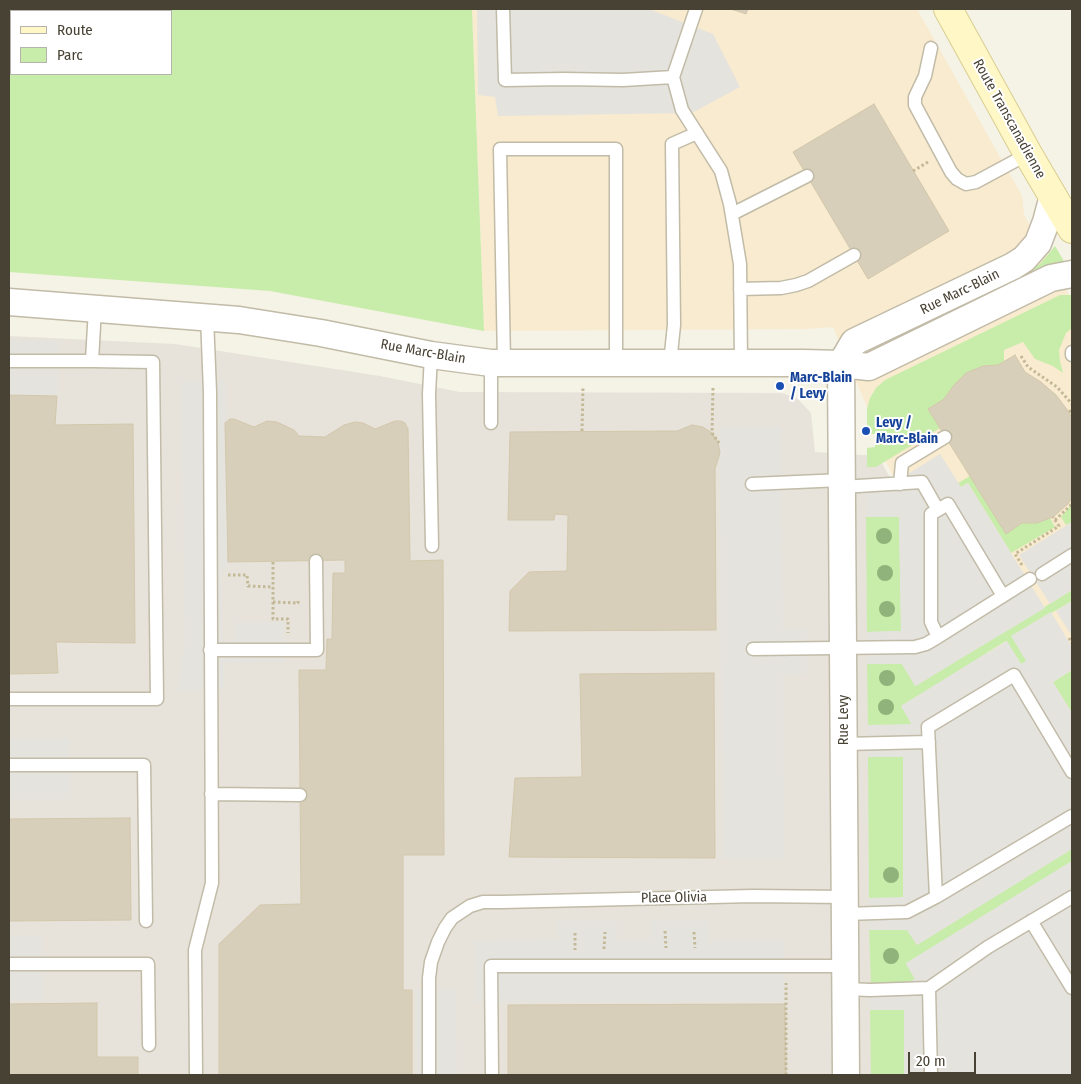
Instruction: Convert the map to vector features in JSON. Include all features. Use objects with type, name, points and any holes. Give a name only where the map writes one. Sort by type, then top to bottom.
[{"type":"main road","name":"Route Transcanadienne","points":[[948,9],[1028,154],[1072,229]]},
{"type":"street","name":"Rue Marc-Blain","points":[[841,364],[854,342],[1008,269],[1024,259],[1038,243],[1053,196]]},
{"type":"street","name":"Rue Marc-Blain","points":[[9,302],[239,320],[431,356],[497,363],[841,364],[869,368],[1051,278],[1072,274]]},
{"type":"street","name":"Rue Levy","points":[[841,364],[846,1075]]},
{"type":"lane","points":[[503,9],[504,80],[564,78],[623,80],[673,77]]},
{"type":"lane","points":[[696,9],[673,77],[682,110],[721,171],[732,214],[740,264],[741,363]]},
{"type":"lane","points":[[931,48],[924,76],[914,97],[915,105],[951,172],[957,179],[966,184],[976,182],[1028,154]]},
{"type":"lane","points":[[670,363],[674,325],[672,144],[697,133]]},
{"type":"lane","points":[[491,423],[497,363],[500,149],[616,149],[616,363]]},
{"type":"lane","points":[[732,214],[806,176]]},
{"type":"lane","points":[[740,289],[782,288],[796,285],[808,281],[854,255]]},
{"type":"lane","points":[[92,361],[96,308]]},
{"type":"lane","points":[[196,1075],[196,950],[212,883],[210,392],[207,317]]},
{"type":"lane","points":[[431,356],[429,394],[432,546]]},
{"type":"lane","points":[[9,361],[153,362],[157,699],[9,699]]},
{"type":"lane","points":[[900,484],[902,463],[945,437]]},
{"type":"lane","points":[[752,484],[900,484],[922,482],[938,510]]},
{"type":"lane","points":[[938,637],[931,622],[931,514],[948,504],[1003,596]]},
{"type":"lane","points":[[753,649],[915,647],[926,644],[1072,555]]},
{"type":"lane","points":[[210,650],[317,650],[316,561]]},
{"type":"lane","points":[[936,897],[928,727],[1014,675],[1072,772]]},
{"type":"lane","points":[[844,744],[929,742]]},
{"type":"lane","points":[[9,765],[144,765],[146,921]]},
{"type":"lane","points":[[211,794],[300,795]]},
{"type":"lane","name":"Place Olivia","points":[[429,1075],[429,978],[431,962],[438,942],[452,918],[470,906],[483,902],[753,896],[907,912],[936,897],[1072,816]]},
{"type":"lane","points":[[492,1075],[491,966],[846,977],[870,990],[929,988],[988,947],[1072,897]]},
{"type":"lane","points":[[1031,921],[1072,988]]},
{"type":"lane","points":[[9,964],[148,964],[149,1045]]},
{"type":"lane","points":[[929,988],[931,1075]]},
{"type":"path","points":[[913,170],[935,158]]},
{"type":"path","points":[[1021,356],[1028,367],[1058,387],[1072,404]]},
{"type":"path","points":[[713,385],[712,434],[720,443]]},
{"type":"path","points":[[582,431],[583,387]]},
{"type":"path","points":[[1022,565],[1015,554],[1059,526],[1054,519],[1072,504]]},
{"type":"path","points":[[273,562],[273,619],[288,619],[288,639]]},
{"type":"path","points":[[222,575],[248,575],[248,586],[273,587]]},
{"type":"path","points":[[273,602],[298,603],[298,594]]},
{"type":"path","points":[[1069,638],[1072,643]]},
{"type":"path","points":[[786,978],[786,1075]]},
{"type":"shaded area","points":[[472,9],[917,9],[1022,196],[1024,215],[1069,295],[1072,297],[1072,802],[877,446],[876,428],[833,327],[808,329],[484,331]]},
{"type":"shaded area","points":[[477,9],[649,9],[713,34],[740,87],[692,113],[498,116],[495,97],[478,95]]},
{"type":"shaded area","points":[[9,336],[175,344],[380,376],[460,392],[782,393],[798,399],[811,413],[815,452],[878,456],[1072,806],[1072,1075],[9,1075]]},
{"type":"shaded area","points":[[9,340],[58,341],[57,396],[9,395]]},
{"type":"shaded area","points":[[181,381],[225,381],[228,569],[221,570],[222,641],[234,641],[234,623],[284,622],[284,662],[224,663],[224,689],[177,690],[185,646]]},
{"type":"shaded area","points":[[720,427],[782,427],[783,630],[807,630],[807,673],[783,674],[784,858],[722,858]]},
{"type":"shaded area","points":[[940,454],[961,487],[968,483],[1045,608],[915,686],[902,664],[867,664],[867,632],[901,631],[899,517],[866,517],[866,477],[903,477]]},
{"type":"shaded area","points":[[1072,522],[1072,590],[1050,604],[1019,555]]},
{"type":"shaded area","points":[[1072,601],[1072,636],[1056,611]]},
{"type":"shaded area","points":[[1051,612],[1072,647],[1072,670],[1053,682],[1072,713],[1072,849],[917,945],[907,930],[869,930],[869,898],[903,897],[903,757],[868,757],[868,725],[912,724],[901,706],[1007,641],[1021,664],[1026,661],[1011,636]]},
{"type":"shaded area","points":[[9,738],[70,738],[71,799],[9,799]]},
{"type":"shaded area","points":[[1072,861],[1072,1075],[904,1075],[904,1010],[870,1010],[871,984],[904,985],[915,979],[906,963]]},
{"type":"shaded area","points":[[558,921],[617,921],[617,940],[650,940],[650,921],[709,921],[709,940],[784,940],[784,1001],[475,1002],[474,941],[558,939]]},
{"type":"shaded area","points":[[9,936],[41,936],[42,1000],[9,1000]]},
{"type":"shaded area","points":[[416,990],[456,990],[457,1075],[417,1075]]},
{"type":"green space","points":[[9,9],[472,9],[484,331],[270,291],[9,272]]},
{"type":"green space","points":[[1055,246],[1065,263],[1055,264],[1025,277],[1024,274],[1040,264]]},
{"type":"green space","points":[[1060,295],[1072,295],[1072,328],[1066,333],[1059,350],[1063,373],[1053,366],[1035,359],[1023,342],[1004,350],[1004,361],[998,365],[983,366],[966,373],[944,399],[928,409],[940,428],[876,467],[867,467],[867,448],[875,447],[875,434],[867,434],[867,409],[870,398],[876,388],[885,380]]},
{"type":"green space","points":[[970,476],[1006,534],[1022,523],[1037,523],[1050,518],[1055,527],[1011,553],[968,483],[961,487],[958,483]]},
{"type":"green space","points":[[1072,504],[1072,522],[1066,525],[1061,517]]},
{"type":"green space","points":[[866,517],[899,517],[901,631],[867,632]]},
{"type":"green space","points":[[1072,590],[1072,601],[1012,636],[1027,661],[1021,664],[1006,641],[901,706],[912,725],[868,725],[867,664],[902,664],[916,686]]},
{"type":"green space","points":[[1072,670],[1072,713],[1053,682]]},
{"type":"green space","points":[[868,757],[903,757],[903,898],[869,898]]},
{"type":"green space","points":[[1072,849],[1072,861],[906,964],[915,979],[904,985],[871,984],[869,930],[907,930],[917,945]]},
{"type":"green space","points":[[870,1010],[904,1010],[904,1075],[871,1075]]},
{"type":"building","points":[[731,9],[748,9],[746,14]]},
{"type":"building","points":[[874,104],[949,231],[868,279],[793,152]]},
{"type":"building","points":[[1015,355],[1025,372],[1041,382],[1056,395],[1072,418],[1072,498],[1053,517],[1037,523],[1022,523],[1006,534],[928,409],[944,399],[966,373],[983,366],[998,365]]},
{"type":"building","points":[[9,395],[57,396],[55,425],[133,424],[135,643],[56,642],[58,673],[9,674]]},
{"type":"building","points":[[230,419],[254,427],[267,421],[277,422],[294,430],[299,436],[325,437],[344,425],[355,422],[363,423],[375,429],[395,421],[401,421],[405,423],[408,429],[410,561],[443,560],[444,855],[403,855],[403,990],[412,990],[412,1075],[219,1075],[219,944],[260,905],[301,904],[299,670],[326,670],[327,639],[332,639],[333,573],[345,573],[345,560],[228,562],[225,423]]},
{"type":"building","points":[[692,425],[703,427],[712,433],[718,442],[720,453],[715,469],[716,630],[509,631],[510,591],[529,572],[567,571],[568,515],[555,514],[554,520],[508,520],[510,432],[677,431]]},
{"type":"building","points":[[714,673],[715,858],[509,857],[515,778],[582,777],[580,674]]},
{"type":"building","points":[[130,818],[131,920],[9,921],[9,819]]},
{"type":"building","points":[[97,1003],[97,1057],[138,1057],[138,1075],[9,1075],[9,1004]]},
{"type":"building","points":[[785,1004],[786,1075],[508,1075],[508,1005]]},
{"type":"place","name":"Marc-Blain / Levy","points":[[780,386]]},
{"type":"place","name":"Levy / Marc-Blain","points":[[866,431]]}]
